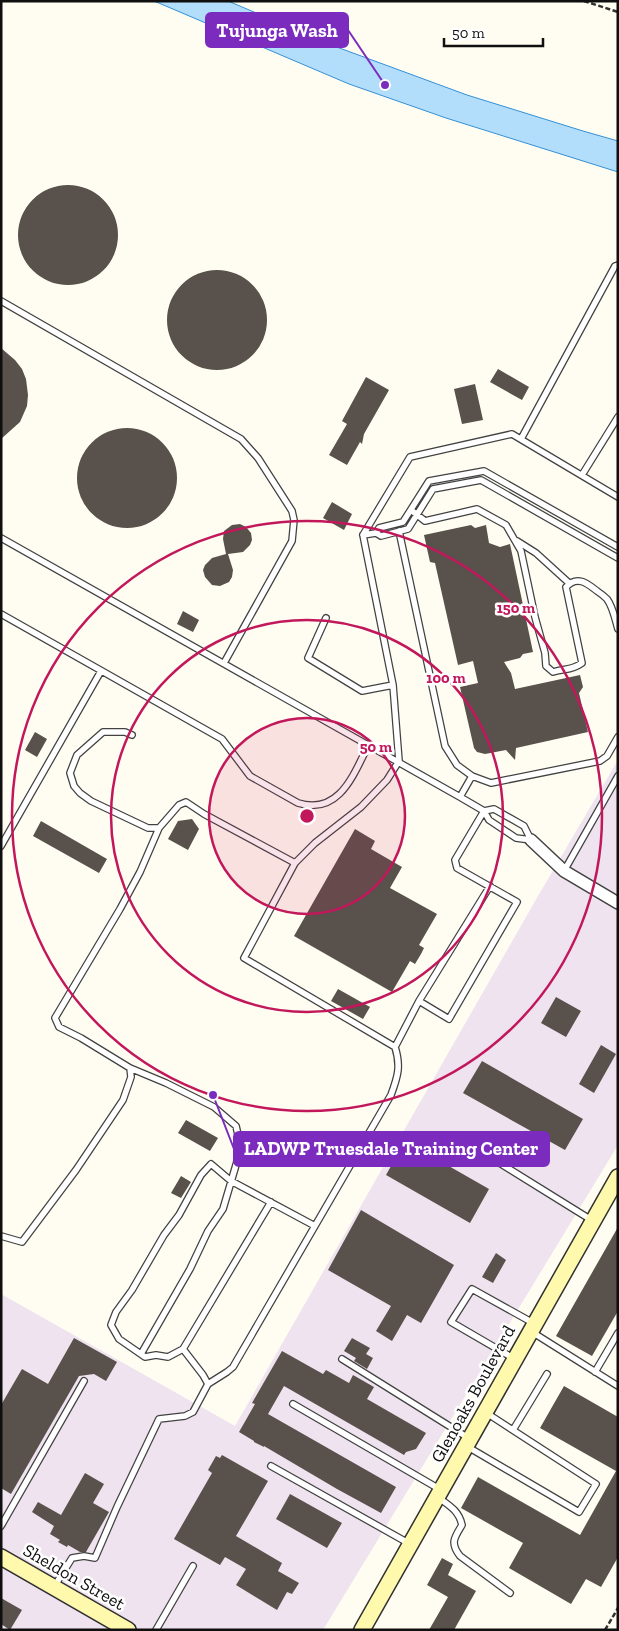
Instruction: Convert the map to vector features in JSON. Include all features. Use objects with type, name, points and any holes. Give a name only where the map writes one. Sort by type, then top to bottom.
[{"type":"main road","name":"Glenoaks Boulevard","points":[[362,1630],[618,1177]]},
{"type":"main road","name":"Sheldon Street","points":[[1,1557],[128,1630]]},
{"type":"street","points":[[531,840],[564,871],[618,903]]},
{"type":"lane","points":[[521,439],[615,266],[618,265]]},
{"type":"lane","points":[[1,301],[241,439],[255,454],[289,507],[294,520],[292,541],[224,663]]},
{"type":"lane","points":[[582,475],[618,417]]},
{"type":"lane","points":[[54,1587],[72,1558],[84,1556],[95,1558],[117,1507],[160,1419],[185,1416],[193,1412],[208,1384],[233,1367],[391,1095],[397,1079],[399,1060],[395,1047],[244,958],[295,863],[361,806],[387,780],[399,761],[393,685],[363,535],[410,457],[512,434],[618,497]]},
{"type":"lane","points":[[376,533],[379,528],[403,522],[429,482],[484,471],[618,547]]},
{"type":"lane","points":[[363,535],[376,533],[381,536],[408,529],[433,489],[481,480],[618,558]]},
{"type":"lane","points":[[411,510],[425,521],[477,510],[506,525],[521,551],[545,654],[546,666],[553,672],[561,669],[575,668],[582,663],[566,586],[569,583],[577,580],[585,582],[607,599],[614,612],[618,629]]},
{"type":"lane","points":[[399,531],[445,746],[457,765],[472,776],[491,783],[600,761],[607,756],[618,737]]},
{"type":"lane","points":[[1,538],[460,797],[484,810],[494,809],[524,826],[531,840]]},
{"type":"lane","points":[[515,540],[536,553],[569,583]]},
{"type":"lane","points":[[1,614],[222,739],[246,772],[254,779],[304,805],[322,804],[339,796],[348,784],[368,744]]},
{"type":"lane","points":[[326,618],[308,658],[362,691],[393,685]]},
{"type":"lane","points":[[1,846],[101,671]]},
{"type":"lane","points":[[132,735],[125,732],[104,732],[77,755],[70,773],[74,786],[91,801],[148,828],[159,828]]},
{"type":"lane","points":[[460,797],[472,776]]},
{"type":"lane","points":[[564,871],[618,776]]},
{"type":"lane","points":[[141,1354],[190,1269],[208,1231],[223,1209],[241,1148],[236,1126],[197,1097],[130,1068],[81,1038],[59,1028],[54,1018],[120,909],[140,872],[159,828],[179,805],[186,802],[204,814],[295,863]]},
{"type":"lane","points":[[484,810],[489,820],[509,834],[516,838],[531,840]]},
{"type":"lane","points":[[419,1001],[449,1019],[518,902],[457,868],[455,860],[484,810]]},
{"type":"lane","points":[[395,1047],[419,1001],[490,886]]},
{"type":"lane","points":[[1,1236],[22,1242],[41,1219],[123,1100],[130,1077],[130,1068]]},
{"type":"lane","points":[[461,1139],[593,1221]]},
{"type":"lane","points":[[270,1202],[183,1349],[168,1357],[156,1355],[145,1357],[119,1339],[110,1325],[116,1312],[132,1290],[164,1235],[179,1215],[201,1175],[211,1164],[231,1181],[315,1226]]},
{"type":"lane","points":[[515,1359],[451,1322],[472,1289],[618,1386]]},
{"type":"lane","points":[[595,1372],[618,1333]]},
{"type":"lane","points":[[183,1349],[208,1384]]},
{"type":"lane","points":[[342,1359],[468,1443],[579,1512],[596,1484],[485,1412]]},
{"type":"lane","points":[[513,1430],[547,1374]]},
{"type":"lane","points":[[1,1526],[84,1382]]},
{"type":"lane","points":[[293,1404],[439,1493],[460,1516],[462,1525],[454,1540],[454,1549],[460,1556],[510,1593]]},
{"type":"lane","points":[[271,1466],[410,1544]]},
{"type":"lane","points":[[156,1630],[192,1566]]},
{"type":"path","points":[[584,1],[618,12]]},
{"type":"path","points":[[605,1630],[618,1608]]},
{"type":"shaded area","points":[[618,760],[618,1145],[323,1630],[1,1630],[1,1294],[235,1426],[538,896]]},
{"type":"water","points":[[154,1],[228,1],[334,46],[467,95],[618,141],[618,172],[446,118],[349,84]]},
{"type":"building","points":[[68,185],[87,189],[103,200],[114,216],[118,235],[114,254],[103,270],[87,281],[68,285],[49,281],[33,270],[22,254],[18,235],[22,216],[33,200],[49,189]]},
{"type":"building","points":[[217,270],[236,274],[252,285],[263,301],[267,320],[263,339],[252,355],[236,366],[217,370],[198,366],[182,355],[171,339],[167,320],[171,301],[182,285],[198,274]]},
{"type":"building","points":[[1,348],[22,369],[26,379],[28,395],[27,406],[20,422],[1,439]]},
{"type":"building","points":[[498,369],[529,387],[522,400],[490,382]]},
{"type":"building","points":[[366,377],[389,390],[364,434],[362,444],[360,442],[347,465],[329,455],[347,424],[342,421]]},
{"type":"building","points":[[475,384],[483,420],[462,424],[454,389]]},
{"type":"building","points":[[127,428],[146,432],[162,443],[173,459],[177,478],[173,497],[162,513],[146,524],[127,528],[108,524],[92,513],[81,497],[77,478],[81,459],[92,443],[108,432]]},
{"type":"building","points":[[332,502],[352,514],[344,530],[323,518]]},
{"type":"building","points":[[240,524],[251,533],[252,540],[250,545],[243,552],[228,554],[233,570],[229,582],[220,586],[212,585],[205,577],[203,570],[205,565],[212,558],[226,554],[223,539],[224,531],[232,525]]},
{"type":"building","points":[[471,525],[475,528],[486,525],[489,543],[500,547],[510,544],[533,652],[504,662],[511,673],[515,689],[580,675],[583,687],[579,693],[588,732],[516,748],[515,760],[506,750],[485,754],[477,752],[474,748],[460,687],[478,683],[473,661],[458,665],[435,563],[430,562],[424,535]]},
{"type":"building","points":[[183,611],[199,620],[193,632],[177,624]]},
{"type":"building","points":[[35,732],[47,739],[37,757],[25,750]]},
{"type":"building","points":[[192,819],[199,829],[188,850],[168,839],[178,821]]},
{"type":"building","points":[[41,821],[107,859],[99,873],[33,836]]},
{"type":"building","points":[[355,829],[375,841],[371,849],[402,867],[390,888],[437,914],[419,945],[424,948],[421,954],[415,964],[410,961],[392,992],[294,936]]},
{"type":"building","points":[[338,989],[370,1007],[363,1019],[331,1001]]},
{"type":"building","points":[[556,997],[581,1011],[566,1037],[541,1023]]},
{"type":"building","points":[[601,1045],[616,1054],[594,1093],[579,1084]]},
{"type":"building","points":[[482,1061],[583,1119],[565,1150],[463,1093]]},
{"type":"building","points":[[186,1120],[218,1138],[210,1151],[178,1133]]},
{"type":"building","points":[[405,1141],[489,1189],[470,1223],[386,1175]]},
{"type":"building","points":[[181,1176],[191,1182],[181,1198],[171,1193]]},
{"type":"building","points":[[361,1210],[454,1265],[421,1323],[407,1315],[392,1341],[376,1331],[391,1306],[328,1270]]},
{"type":"building","points":[[618,1227],[618,1311],[592,1356],[556,1336]]},
{"type":"building","points":[[496,1253],[506,1260],[493,1283],[482,1277]]},
{"type":"building","points":[[74,1338],[117,1362],[106,1381],[94,1374],[79,1376],[11,1494],[1,1488],[1,1405],[22,1369],[48,1384]]},
{"type":"building","points":[[352,1338],[370,1348],[366,1354],[373,1358],[367,1369],[354,1361],[356,1358],[344,1351]]},
{"type":"building","points":[[282,1351],[323,1374],[326,1370],[349,1383],[353,1375],[374,1387],[367,1399],[426,1433],[416,1449],[406,1452],[404,1455],[284,1386],[268,1414],[396,1487],[381,1513],[239,1432],[255,1404],[252,1403]]},
{"type":"building","points":[[564,1386],[618,1417],[618,1557],[601,1587],[586,1579],[571,1604],[509,1568],[523,1543],[461,1508],[478,1477],[580,1535],[616,1471],[540,1428]]},
{"type":"building","points":[[222,1455],[268,1481],[236,1536],[282,1563],[278,1571],[299,1583],[292,1594],[287,1592],[277,1610],[236,1585],[246,1569],[225,1557],[220,1565],[174,1539],[212,1473],[208,1470],[216,1456],[220,1458]]},
{"type":"building","points":[[85,1473],[104,1484],[93,1503],[109,1512],[86,1552],[80,1552],[58,1542],[60,1540],[50,1534],[54,1526],[32,1512],[38,1502],[61,1515]]},
{"type":"building","points":[[290,1494],[342,1523],[327,1548],[276,1519]]},
{"type":"building","points":[[442,1558],[453,1564],[448,1575],[476,1591],[454,1630],[429,1630],[448,1597],[427,1585]]},
{"type":"building","points":[[1,1598],[22,1610],[10,1630],[1,1624]]},
{"type":"place","name":"Tujunga Wash","points":[[385,85]]},
{"type":"place","name":"LADWP Truesdale Training Center","points":[[213,1095]]}]
